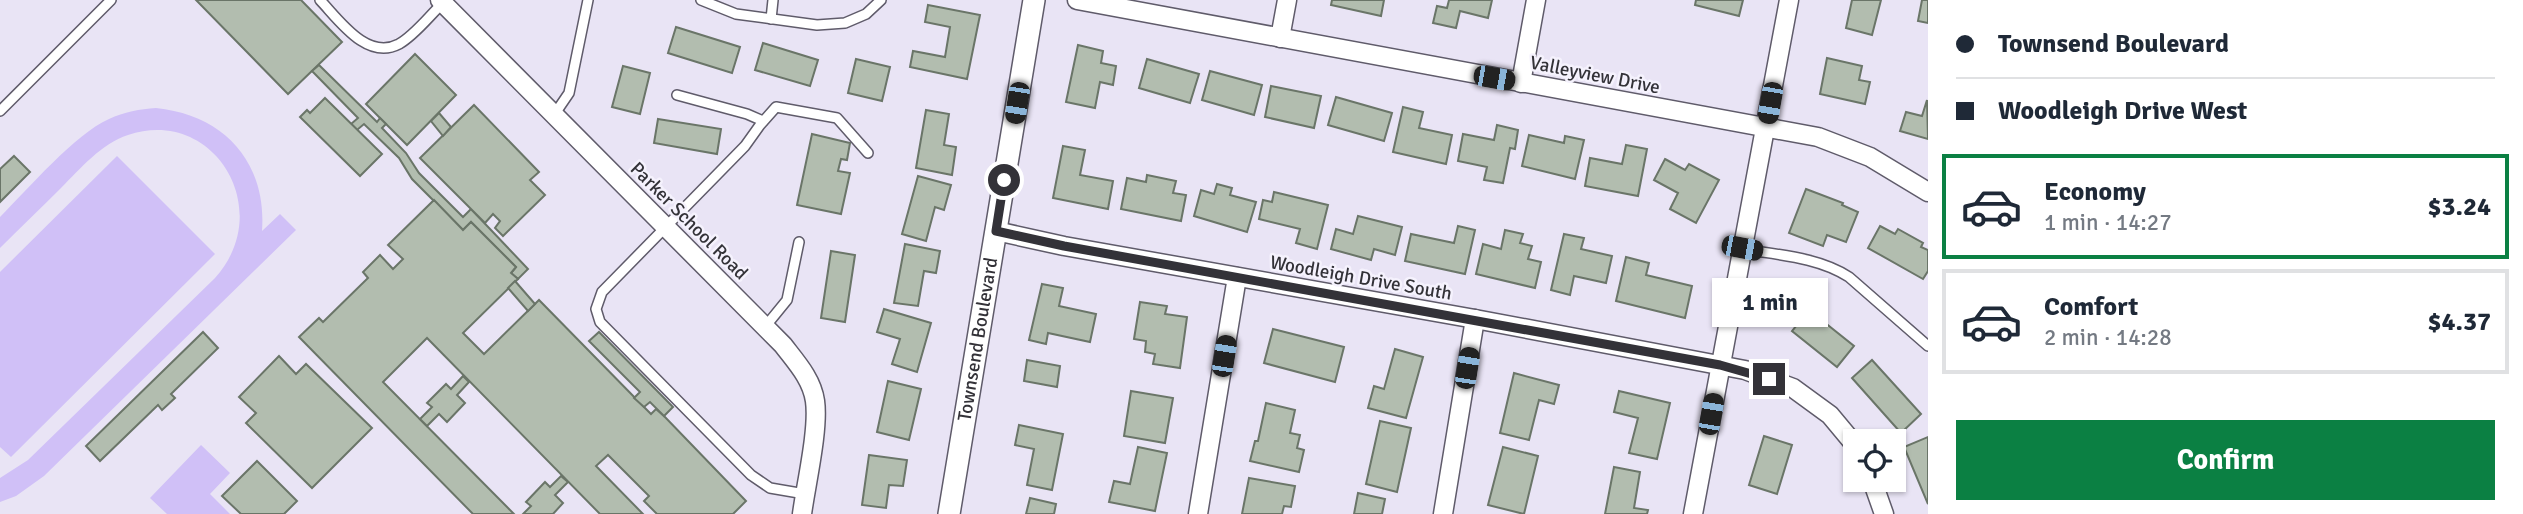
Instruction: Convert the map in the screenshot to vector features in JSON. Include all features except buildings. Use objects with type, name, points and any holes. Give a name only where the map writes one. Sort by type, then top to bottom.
[{"type":"street","name":"Townsend Boulevard","points":[[949,514],[1034,0]]},
{"type":"street","name":"Valleyview Drive","points":[[1077,0],[1818,137],[1870,157],[1928,192]]},
{"type":"street","points":[[1280,38],[1287,0]]},
{"type":"street","points":[[1521,83],[1536,0]]},
{"type":"street","points":[[1693,514],[1789,0]]},
{"type":"street","name":"Parker School Road","points":[[441,1],[799,364],[815,401],[815,424],[802,514]]},
{"type":"street","name":"Woodleigh Drive South","points":[[996,231],[1064,246],[1745,370],[1793,388],[1830,415],[1843,431]]},
{"type":"street","points":[[1198,514],[1237,277]]},
{"type":"street","points":[[1443,514],[1475,319]]},
{"type":"street","points":[[1876,492],[1884,514]]},
{"type":"lane","points":[[0,111],[111,0]]},
{"type":"lane","points":[[320,0],[360,40],[385,48],[399,44],[410,35],[441,1]]},
{"type":"lane","points":[[554,115],[569,93],[588,0]]},
{"type":"lane","points":[[701,0],[736,14],[817,25],[845,23],[866,14],[881,0]]},
{"type":"lane","points":[[771,19],[773,0]]},
{"type":"lane","points":[[677,95],[763,121]]},
{"type":"lane","points":[[805,494],[770,488],[751,475],[597,316],[598,299],[745,146],[776,107],[837,118],[867,153]]},
{"type":"lane","points":[[765,327],[787,300],[799,242]]},
{"type":"lane","points":[[1742,248],[1817,263],[1837,270],[1928,346]]},
{"type":"shaded area","points":[[156,108],[180,112],[202,120],[221,132],[249,164],[262,206],[262,231],[280,214],[296,230],[44,476],[16,496],[0,502],[0,478],[28,460],[215,278],[233,251],[240,222],[237,195],[227,170],[209,149],[186,135],[159,130],[128,135],[100,150],[0,248],[0,217],[67,149],[109,119],[132,111]]},
{"type":"shaded area","points":[[117,156],[215,254],[11,457],[0,447],[0,272]]},
{"type":"shaded area","points":[[201,445],[230,473],[210,494],[230,514],[167,514],[150,498]]},
{"type":"route","points":[[1004,180],[996,231],[1064,246],[1720,365],[1769,379]]}]
